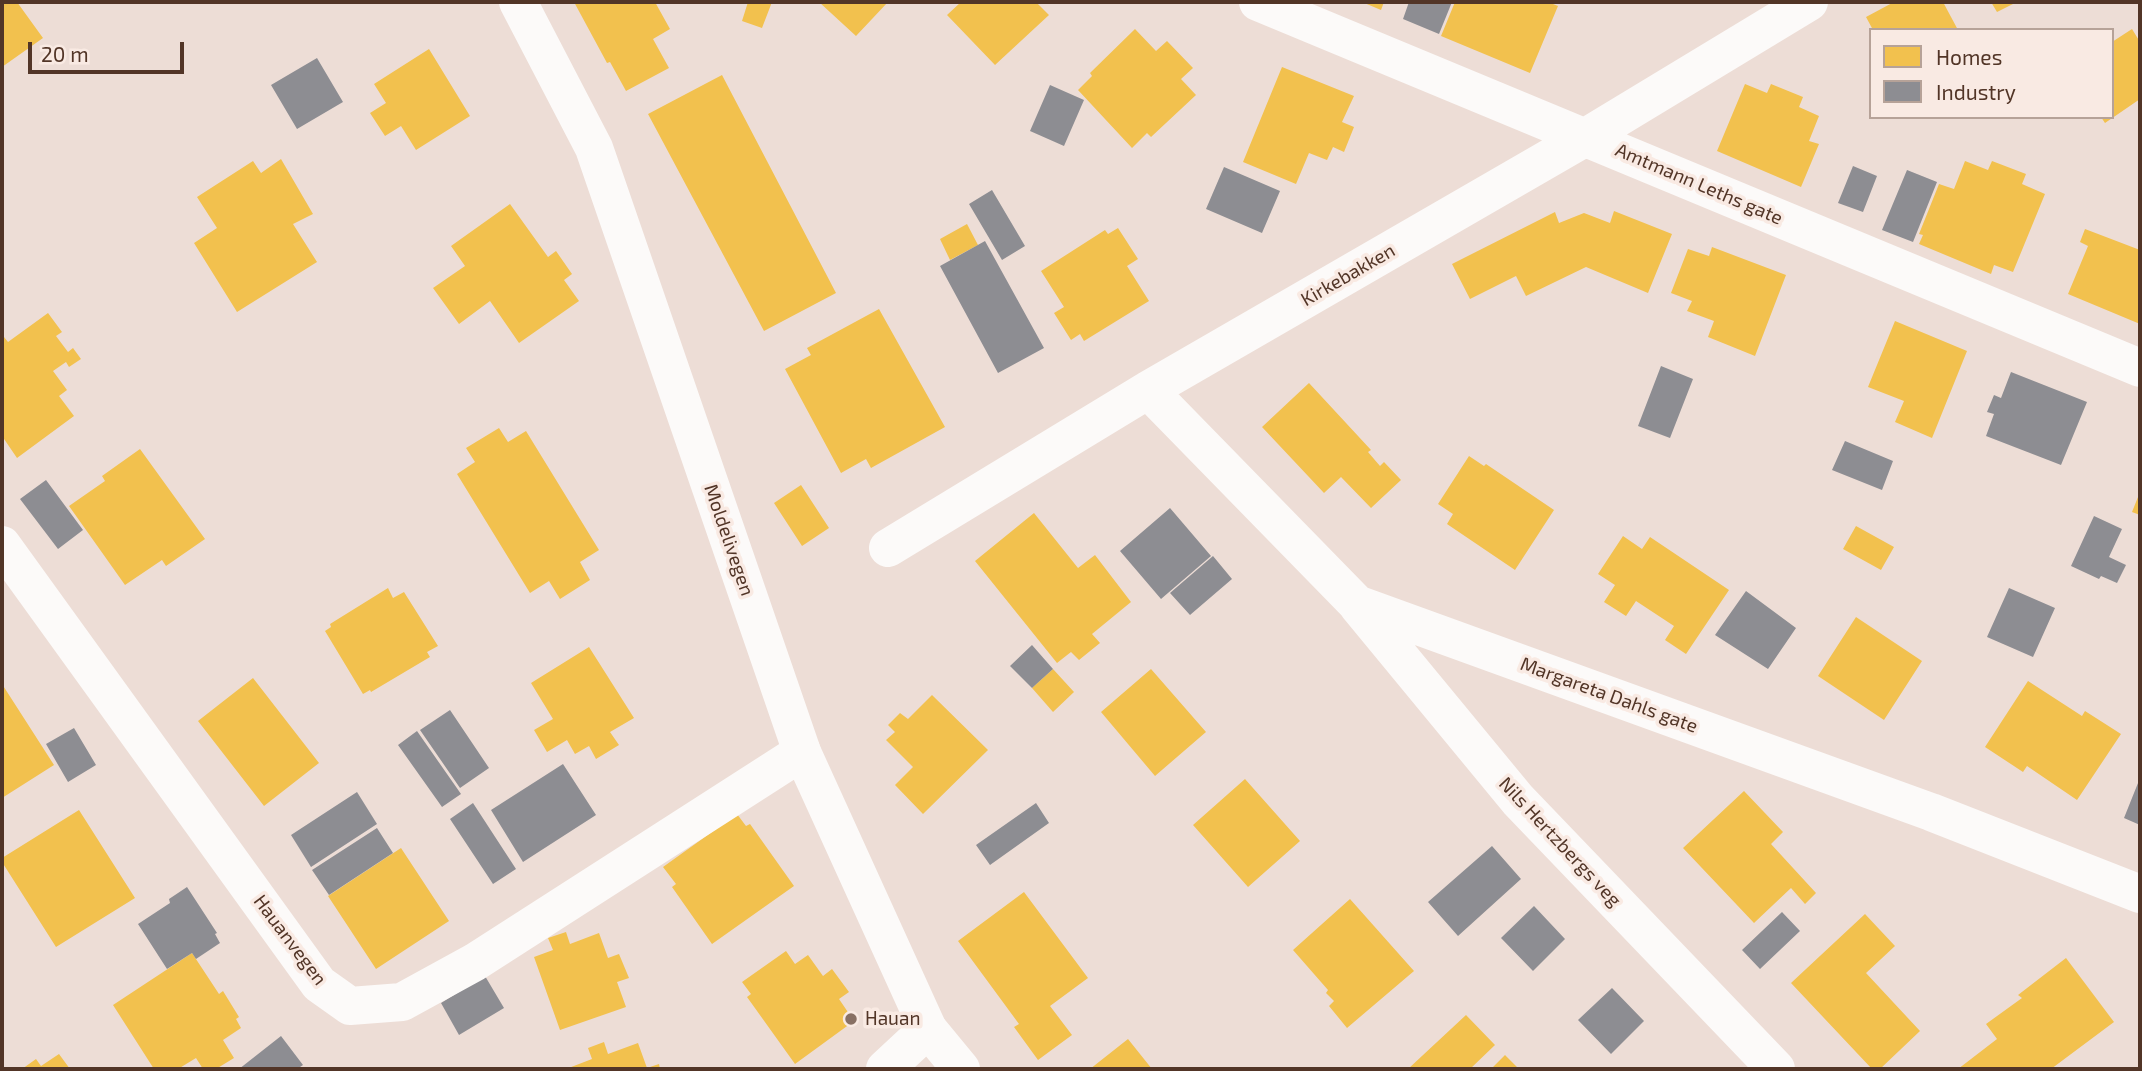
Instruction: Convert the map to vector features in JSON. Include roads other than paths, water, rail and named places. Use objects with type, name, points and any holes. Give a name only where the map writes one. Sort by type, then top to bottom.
[{"type":"street","name":"Moldelivegen","points":[[518,2],[594,148],[802,752],[928,1029],[961,1069]]},
{"type":"street","name":"Amtmann Leths gate","points":[[1258,2],[2140,368]]},
{"type":"street","name":"Kirkebakken","points":[[888,548],[1149,390],[1586,137],[1808,2]]},
{"type":"street","name":"Margareta Dahls gate","points":[[1149,390],[1357,604],[1931,812],[2140,894]]},
{"type":"street","name":"Hauanvegen","points":[[2,545],[319,984],[350,1006],[402,1002],[475,962],[802,752]]},
{"type":"street","name":"Nils Hertzbergs veg","points":[[1357,604],[1518,800],[1776,1069]]},
{"type":"street","points":[[885,1069],[928,1029]]},
{"type":"place","name":"Hauan","points":[[851,1019]]}]
